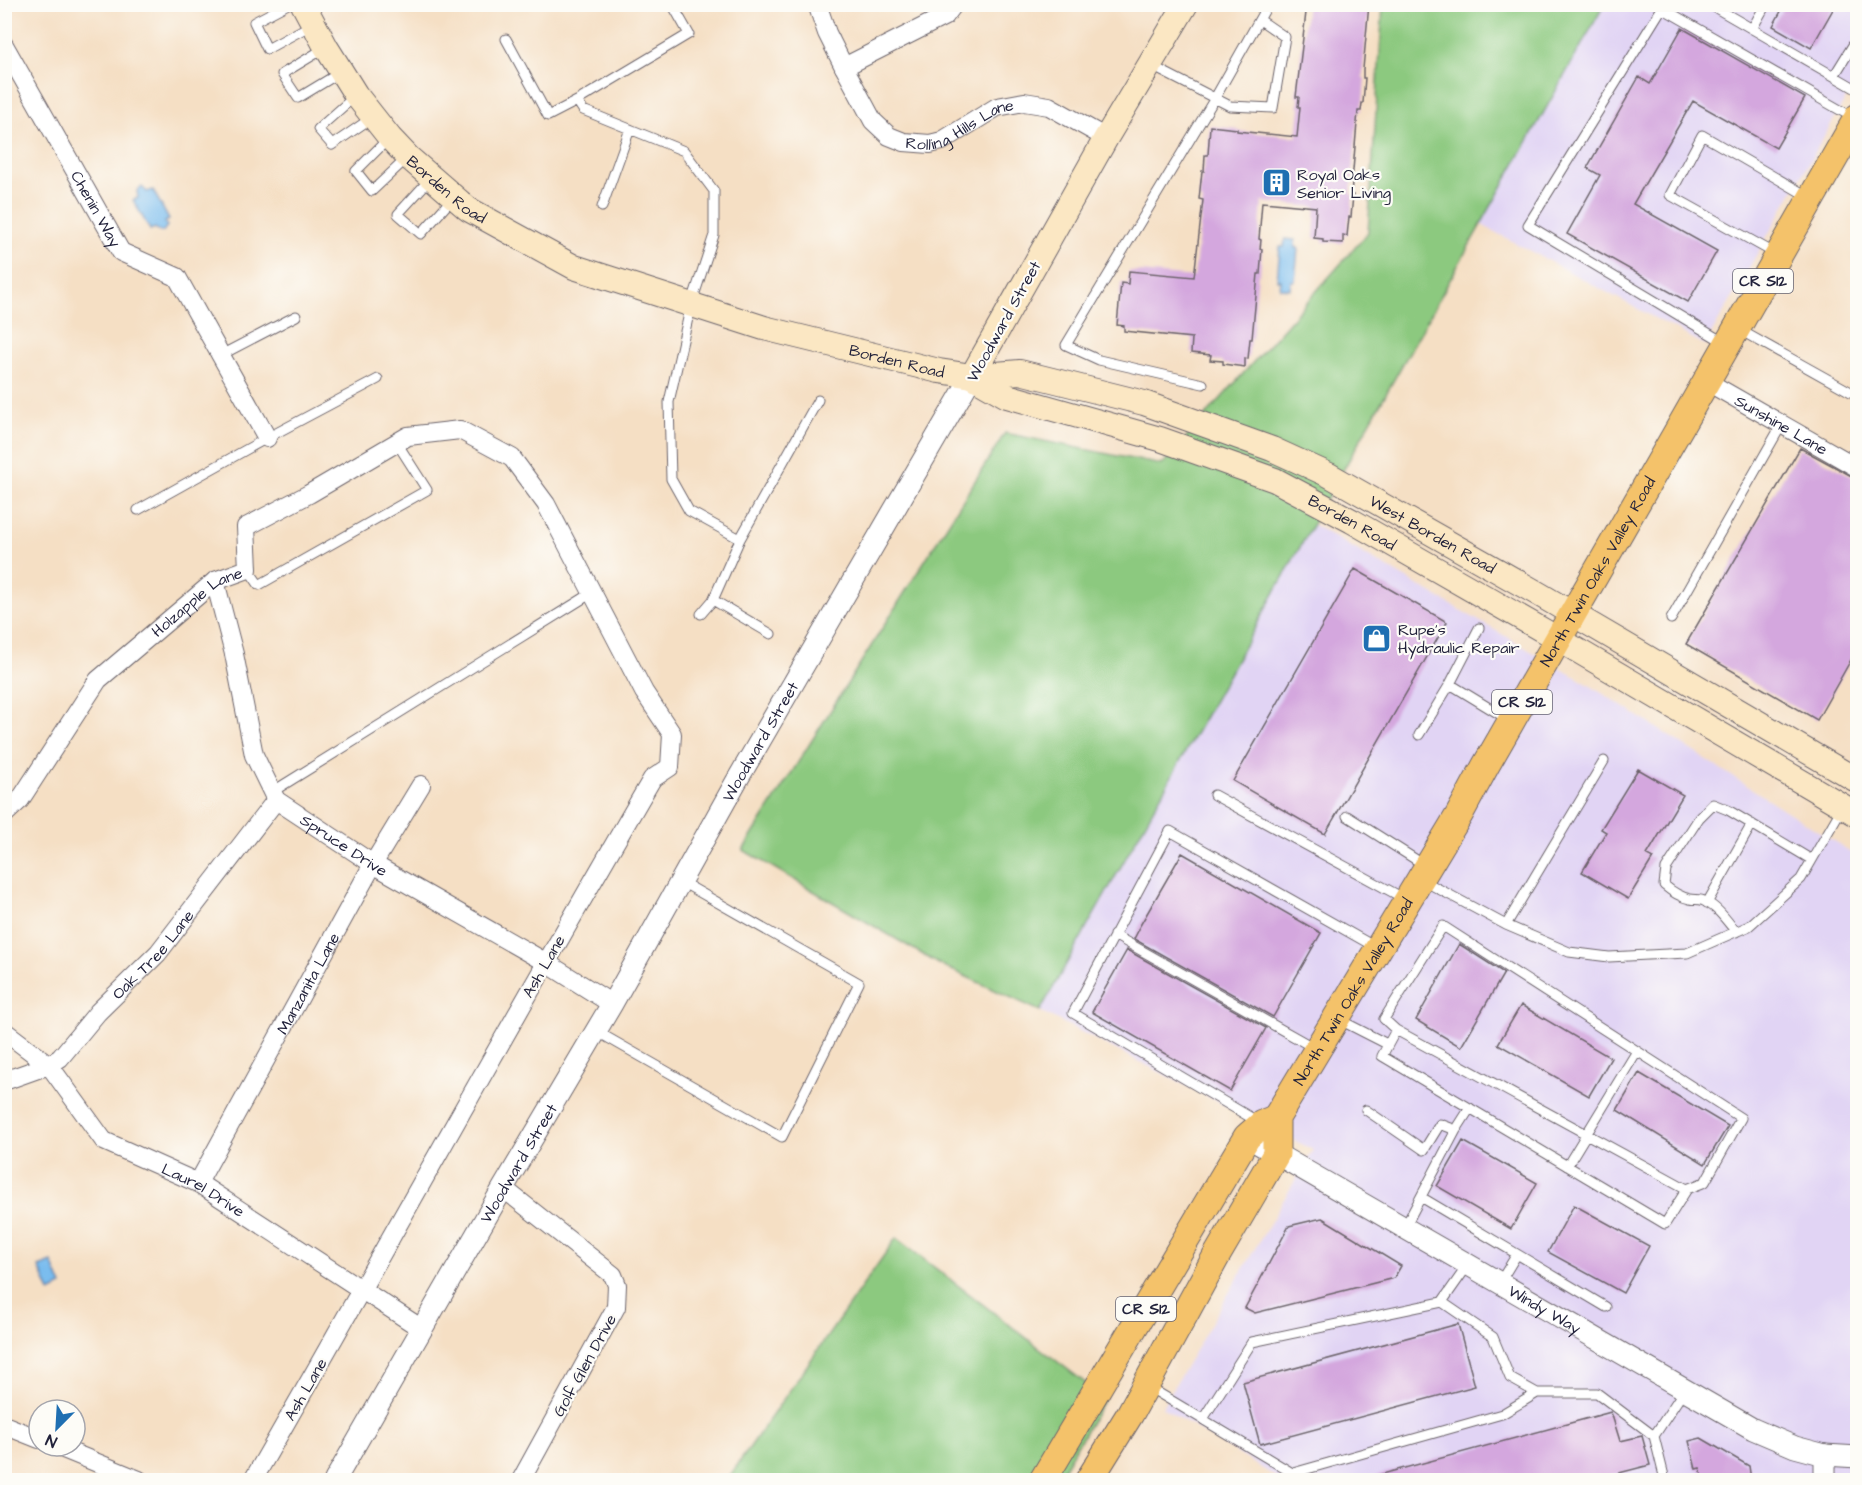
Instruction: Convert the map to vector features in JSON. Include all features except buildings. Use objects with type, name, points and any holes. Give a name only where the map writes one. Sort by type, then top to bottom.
[{"type":"main road","name":"Woodward Street","points":[[972,376],[1106,138],[1186,4]]},
{"type":"main road","name":"Borden Road","points":[[308,14],[356,95],[408,157],[468,209],[574,267],[764,328],[939,371],[972,376],[1007,396],[1189,448],[1275,480],[1352,520],[1558,639]]},
{"type":"main road","name":"North Twin Oaks Valley Road","points":[[1043,1480],[1262,1126],[1317,1050],[1459,815],[1857,118]]},
{"type":"main road","name":"West Borden Road","points":[[972,376],[1020,372],[1144,403],[1272,449],[1329,475],[1573,614],[1857,781]]},
{"type":"main road","points":[[1558,639],[1850,811]]},
{"type":"main road","points":[[1262,1126],[1276,1154]]},
{"type":"main road","name":"CR S12","points":[[1089,1480],[1146,1385],[1217,1255],[1276,1154]]},
{"type":"street","name":"Rolling Hills Lane","points":[[817,4],[827,33],[873,121],[889,136],[904,142],[930,144],[942,141],[997,107],[1024,102],[1049,106],[1106,138]]},
{"type":"street","points":[[844,67],[945,16],[954,4]]},
{"type":"street","name":"Chenin Way","points":[[4,45],[121,252],[177,276],[267,438]]},
{"type":"street","name":"Woodward Street","points":[[335,1480],[612,1004],[736,782],[972,376]]},
{"type":"street","name":"Sunshine Lane","points":[[1706,381],[1857,468]]},
{"type":"street","name":"Holzapple Lane","points":[[4,815],[20,800],[98,680],[215,581],[248,569],[246,527],[309,494],[408,436],[460,430],[512,458]]},
{"type":"street","name":"Ash Lane","points":[[252,1480],[362,1290],[545,962],[652,779],[670,767],[672,734],[644,692],[546,504],[512,458]]},
{"type":"street","points":[[215,581],[234,654],[254,755],[274,796]]},
{"type":"street","name":"Manzanita Lane","points":[[198,1183],[373,864],[421,785]]},
{"type":"street","name":"Spruce Drive","points":[[274,796],[373,864],[545,962],[612,1004]]},
{"type":"street","name":"Oak Tree Lane","points":[[4,1081],[49,1065],[60,1058],[98,1012],[158,953],[274,796]]},
{"type":"street","name":"Laurel Drive","points":[[4,1031],[49,1065],[104,1141],[198,1183],[422,1329]]},
{"type":"street","name":"Windy Way","points":[[1276,1154],[1753,1429],[1825,1455],[1857,1457]]},
{"type":"street","name":"Golf Glen Drive","points":[[503,1188],[613,1275],[617,1285],[616,1307],[521,1480]]},
{"type":"street","points":[[4,1425],[27,1434]]},
{"type":"street","points":[[1825,1455],[1825,1480]]},
{"type":"street","points":[[85,1458],[139,1480]]},
{"type":"lane","points":[[288,4],[254,22],[267,49],[308,14]]},
{"type":"lane","points":[[506,39],[548,116],[578,101],[689,34],[672,4]]},
{"type":"lane","points":[[1203,384],[1099,360],[1065,345],[1215,98],[1268,4]]},
{"type":"lane","points":[[1709,4],[1857,90]]},
{"type":"lane","points":[[1752,29],[1766,4]]},
{"type":"lane","points":[[1857,118],[1662,8],[1528,225],[1732,336],[1857,396]]},
{"type":"lane","points":[[1150,65],[1230,106],[1273,108],[1285,37],[1260,20]]},
{"type":"lane","points":[[1834,76],[1857,37]]},
{"type":"lane","points":[[326,47],[282,74],[298,98],[341,72]]},
{"type":"lane","points":[[356,95],[318,129],[333,145],[373,117]]},
{"type":"lane","points":[[578,101],[583,110],[684,151],[714,191],[714,235],[691,305],[669,402],[671,480],[689,511],[740,539]]},
{"type":"lane","points":[[602,207],[630,129]]},
{"type":"lane","points":[[1778,255],[1670,195],[1702,135],[1811,198]]},
{"type":"lane","points":[[390,138],[356,171],[372,191],[408,157]]},
{"type":"lane","points":[[432,177],[398,214],[421,234],[454,197]]},
{"type":"lane","points":[[221,355],[296,316]]},
{"type":"lane","points":[[138,510],[378,379]]},
{"type":"lane","points":[[701,614],[713,600],[740,539],[818,399]]},
{"type":"lane","points":[[1671,619],[1782,424]]},
{"type":"lane","points":[[248,569],[259,585],[427,490],[397,443]]},
{"type":"lane","points":[[274,796],[592,593]]},
{"type":"lane","points":[[713,600],[771,634]]},
{"type":"lane","points":[[1419,735],[1450,684],[1479,628]]},
{"type":"lane","points":[[1450,684],[1511,721]]},
{"type":"lane","points":[[1506,925],[1604,761]]},
{"type":"lane","points":[[1214,795],[1418,882],[1506,925],[1569,952],[1610,957],[1687,953],[1749,926],[1801,879],[1812,860],[1850,811]]},
{"type":"lane","points":[[1736,932],[1724,916],[1703,900],[1689,899],[1664,885],[1666,869],[1699,818],[1713,804],[1728,810],[1812,860]]},
{"type":"lane","points":[[1347,816],[1418,882]]},
{"type":"lane","points":[[1707,903],[1752,824]]},
{"type":"lane","points":[[1262,1126],[1073,1013],[1170,831],[1378,949]]},
{"type":"lane","points":[[596,1031],[782,1137],[859,983],[680,881]]},
{"type":"lane","points":[[1396,1030],[1382,1056],[1665,1224],[1687,1189],[1705,1182],[1741,1118],[1443,926],[1384,1019],[1396,1030],[1687,1189]]},
{"type":"lane","points":[[1114,935],[1317,1050]]},
{"type":"lane","points":[[1336,1018],[1387,1044]]},
{"type":"lane","points":[[1567,1166],[1637,1051]]},
{"type":"lane","points":[[1405,1227],[1470,1108]]},
{"type":"lane","points":[[1366,1110],[1425,1150],[1440,1124],[1456,1130]]},
{"type":"lane","points":[[1421,1197],[1606,1306]]},
{"type":"lane","points":[[1500,1282],[1517,1254]]},
{"type":"lane","points":[[1203,1419],[1252,1342],[1442,1302],[1468,1264]]},
{"type":"lane","points":[[1442,1302],[1493,1337],[1510,1378],[1537,1393],[1597,1393],[1654,1436],[1665,1480]]},
{"type":"lane","points":[[1146,1385],[1304,1480]]},
{"type":"lane","points":[[1654,1436],[1685,1389]]},
{"type":"lane","points":[[1293,1473],[1502,1414],[1537,1393]]},
{"type":"shaded area","points":[[1604,5],[1857,5],[1857,79],[1705,345],[1480,224]]},
{"type":"shaded area","points":[[1312,524],[1586,683],[1857,856],[1857,1480],[1785,1480],[1778,1473],[1773,1480],[1281,1480],[1162,1407],[1313,1150],[1040,1011]]},
{"type":"green space","points":[[1383,5],[1604,5],[1040,1011],[939,964],[743,850],[1005,433],[1162,465],[1368,233]]},
{"type":"green space","points":[[896,1238],[1105,1398],[1057,1480],[727,1480]]},
{"type":"water","points":[[142,187],[147,192],[153,190],[169,220],[165,222],[167,226],[163,232],[155,228],[150,230],[133,200],[138,198],[137,191]]},
{"type":"water","points":[[1285,239],[1295,240],[1295,248],[1298,248],[1295,281],[1291,281],[1290,289],[1280,288],[1281,280],[1277,280],[1280,247],[1284,247]]},
{"type":"water","points":[[52,1262],[62,1286],[50,1292],[39,1267]]},
{"type":"place","name":"Royal Oaks Senior Living","points":[[1276,183]]},
{"type":"place","name":"Rupe’s Hydraulic Repair","points":[[1377,638]]}]
